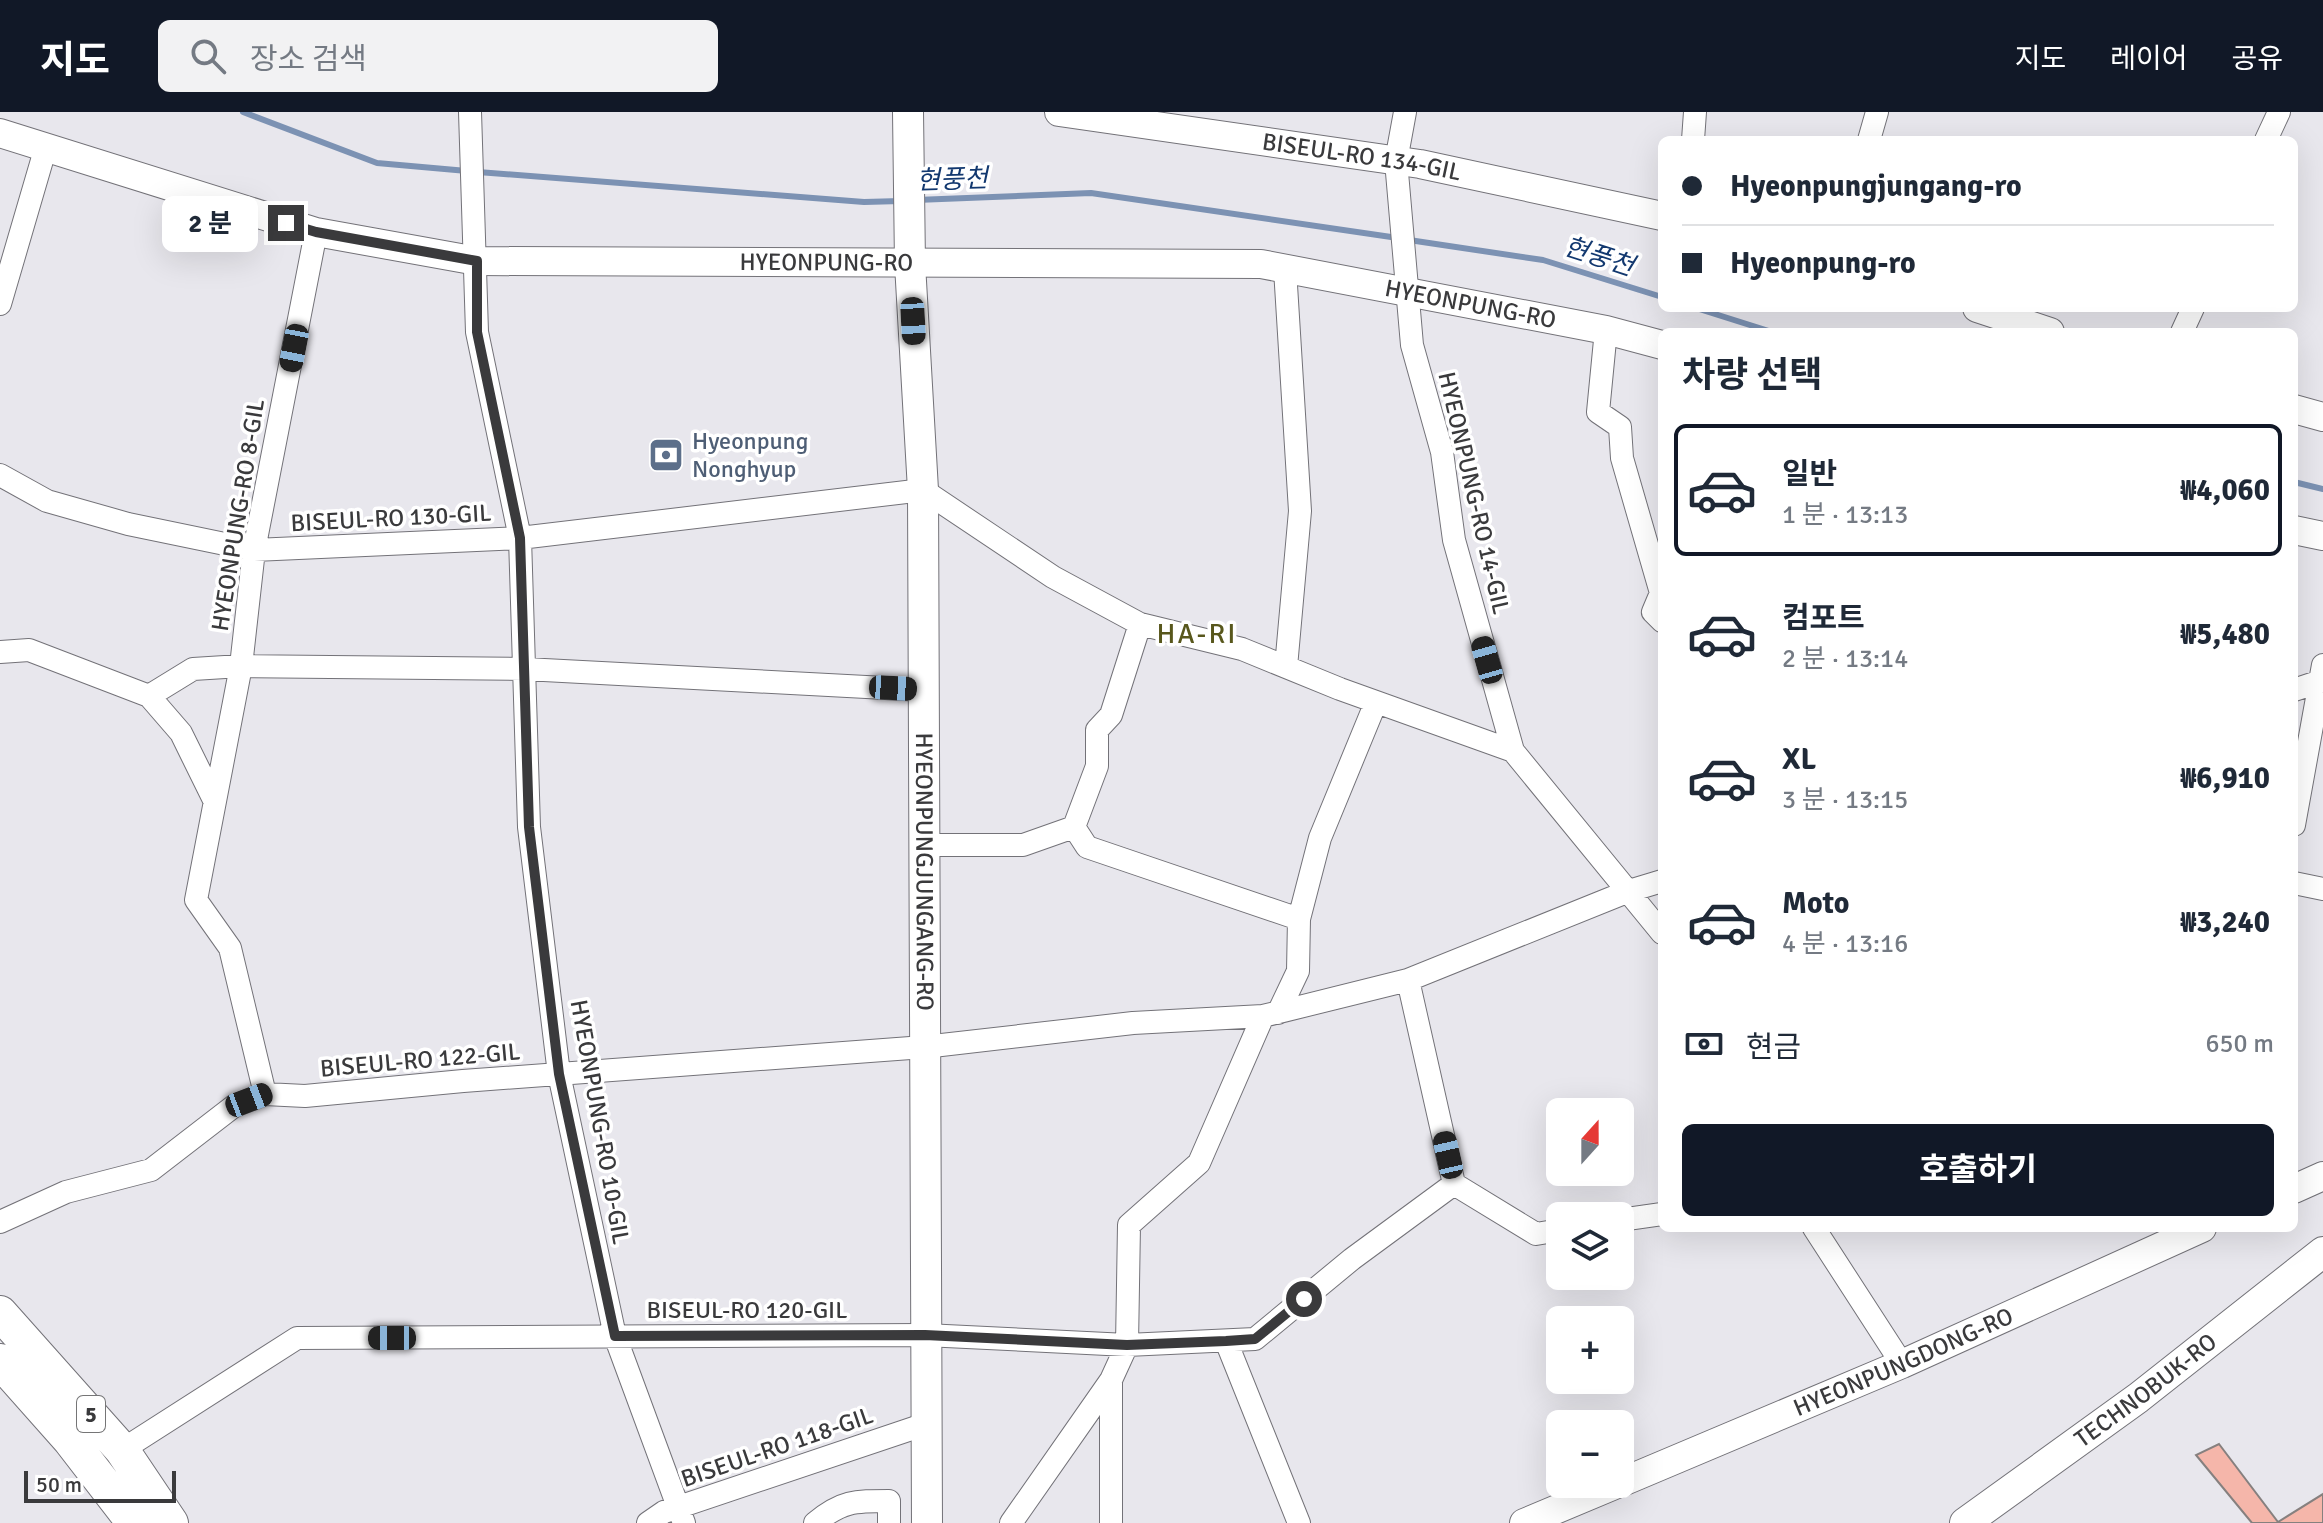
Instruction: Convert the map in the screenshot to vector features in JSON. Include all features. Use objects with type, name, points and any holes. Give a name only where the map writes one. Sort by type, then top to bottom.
[{"type":"main road","name":"HYEONPUNGJUNGANG-RO","points":[[908,115],[910,264],[923,490],[927,1523]]},
{"type":"main road","name":"TECHNOBUK-RO","points":[[1965,1523],[2138,1398],[2323,1252]]},
{"type":"main road","name":"5","points":[[0,1313],[122,1450],[171,1523]]},
{"type":"main road","name":"5","points":[[0,1361],[70,1440],[134,1523]]},
{"type":"street","name":"HYEONPUNG-RO 10-GIL","points":[[470,112],[477,332],[520,538],[529,827],[559,1074],[615,1336],[680,1516]]},
{"type":"street","name":"BISEUL-RO 134-GIL","points":[[1059,112],[1102,114],[1396,161],[1658,215]]},
{"type":"street","name":"HYEONPUNG-RO 14-GIL","points":[[1405,112],[1396,161],[1412,345],[1442,452],[1454,540],[1513,751]]},
{"type":"street","points":[[1693,136],[1695,112]]},
{"type":"street","points":[[1870,136],[1877,112]]},
{"type":"street","points":[[2268,136],[2279,112]]},
{"type":"street","name":"HYEONPUNG-RO","points":[[0,133],[45,150],[316,232],[477,261],[1261,264],[1606,330],[1658,344]]},
{"type":"street","points":[[0,304],[45,150]]},
{"type":"street","name":"HYEONPUNG-RO 8-GIL","points":[[265,1094],[230,948],[196,900],[213,798],[241,666],[254,550],[316,232]]},
{"type":"street","points":[[1285,269],[1300,511],[1286,667]]},
{"type":"street","points":[[1989,312],[2038,328]]},
{"type":"street","points":[[1606,330],[1598,412],[1620,427],[1622,458],[1658,583]]},
{"type":"street","points":[[2298,410],[2323,417]]},
{"type":"street","name":"BISEUL-RO 130-GIL","points":[[4,483],[47,501],[87,512],[254,550],[520,538],[923,490]]},
{"type":"street","points":[[923,490],[1053,577],[1140,624],[1242,649],[1376,702],[1513,751],[1658,928]]},
{"type":"street","points":[[2298,531],[2323,536]]},
{"type":"street","points":[[924,845],[1023,845],[1074,827],[1097,766],[1097,730],[1111,715],[1140,624]]},
{"type":"street","points":[[0,652],[29,650],[149,696],[181,733],[213,798]]},
{"type":"street","points":[[149,696],[193,669],[241,666]]},
{"type":"street","name":"HYEONPUNG-RO 8-GIL","points":[[241,666],[525,669]]},
{"type":"street","points":[[525,669],[923,690]]},
{"type":"street","points":[[2298,688],[2322,673]]},
{"type":"street","points":[[2298,803],[2322,673]]},
{"type":"street","points":[[1011,1523],[1111,1380],[1127,1345],[1129,1225],[1199,1163],[1271,1014],[1298,971],[1299,919],[1320,838],[1376,702]]},
{"type":"street","points":[[1074,827],[1087,847],[1299,919]]},
{"type":"street","name":"BISEUL-RO 122-GIL","points":[[0,1222],[66,1192],[151,1170],[234,1106],[265,1094],[305,1096],[924,1047],[1133,1023],[1271,1014],[1408,980],[1658,882]]},
{"type":"street","points":[[2298,884],[2323,889]]},
{"type":"street","points":[[1408,980],[1454,1184],[1536,1234],[1546,1232]]},
{"type":"street","points":[[2298,1187],[2323,1176]]},
{"type":"street","points":[[925,1335],[1127,1345],[1255,1339],[1352,1259],[1454,1184]]},
{"type":"street","points":[[1634,1218],[1658,1215]]},
{"type":"street","points":[[1817,1232],[1902,1364]]},
{"type":"street","name":"HYEONPUNGDONG-RO","points":[[1634,1476],[1902,1364],[2186,1232]]},
{"type":"street","name":"BISEUL-RO 120-GIL","points":[[122,1450],[297,1338],[925,1335]]},
{"type":"street","points":[[1226,1341],[1299,1523]]},
{"type":"street","points":[[1111,1380],[1111,1523]]},
{"type":"street","name":"BISEUL-RO 118-GIL","points":[[648,1523],[680,1516],[926,1424]]},
{"type":"street","name":"HYEONPUNGDONG-RO","points":[[1524,1523],[1583,1498]]},
{"type":"street","points":[[815,1523],[839,1504],[868,1501],[889,1501],[889,1523]]},
{"type":"building","points":[[2219,1444],[2278,1522],[2323,1494],[2323,1523],[2252,1523],[2196,1455]]},
{"type":"waterway","name":"현풍천","points":[[243,112],[377,163],[467,171]]},
{"type":"waterway","name":"현풍천","points":[[478,172],[864,202],[901,201]]},
{"type":"waterway","name":"현풍천","points":[[916,200],[1091,193],[1398,238]]},
{"type":"waterway","name":"현풍천","points":[[1409,240],[1543,260],[1658,296]]},
{"type":"waterway","name":"현풍천","points":[[1709,312],[1759,328]]},
{"type":"waterway","name":"현풍천","points":[[2298,483],[2323,489]]},
{"type":"place","name":"Hyeonpung Nonghyup","points":[[666,455]]},
{"type":"district","name":"HA-RI","points":[[1197,633]]},
{"type":"route","points":[[286,223],[316,232],[477,261],[477,332],[520,538],[529,827],[559,1074],[615,1336],[925,1335],[1127,1345],[1226,1341],[1255,1339],[1304,1299]]}]
